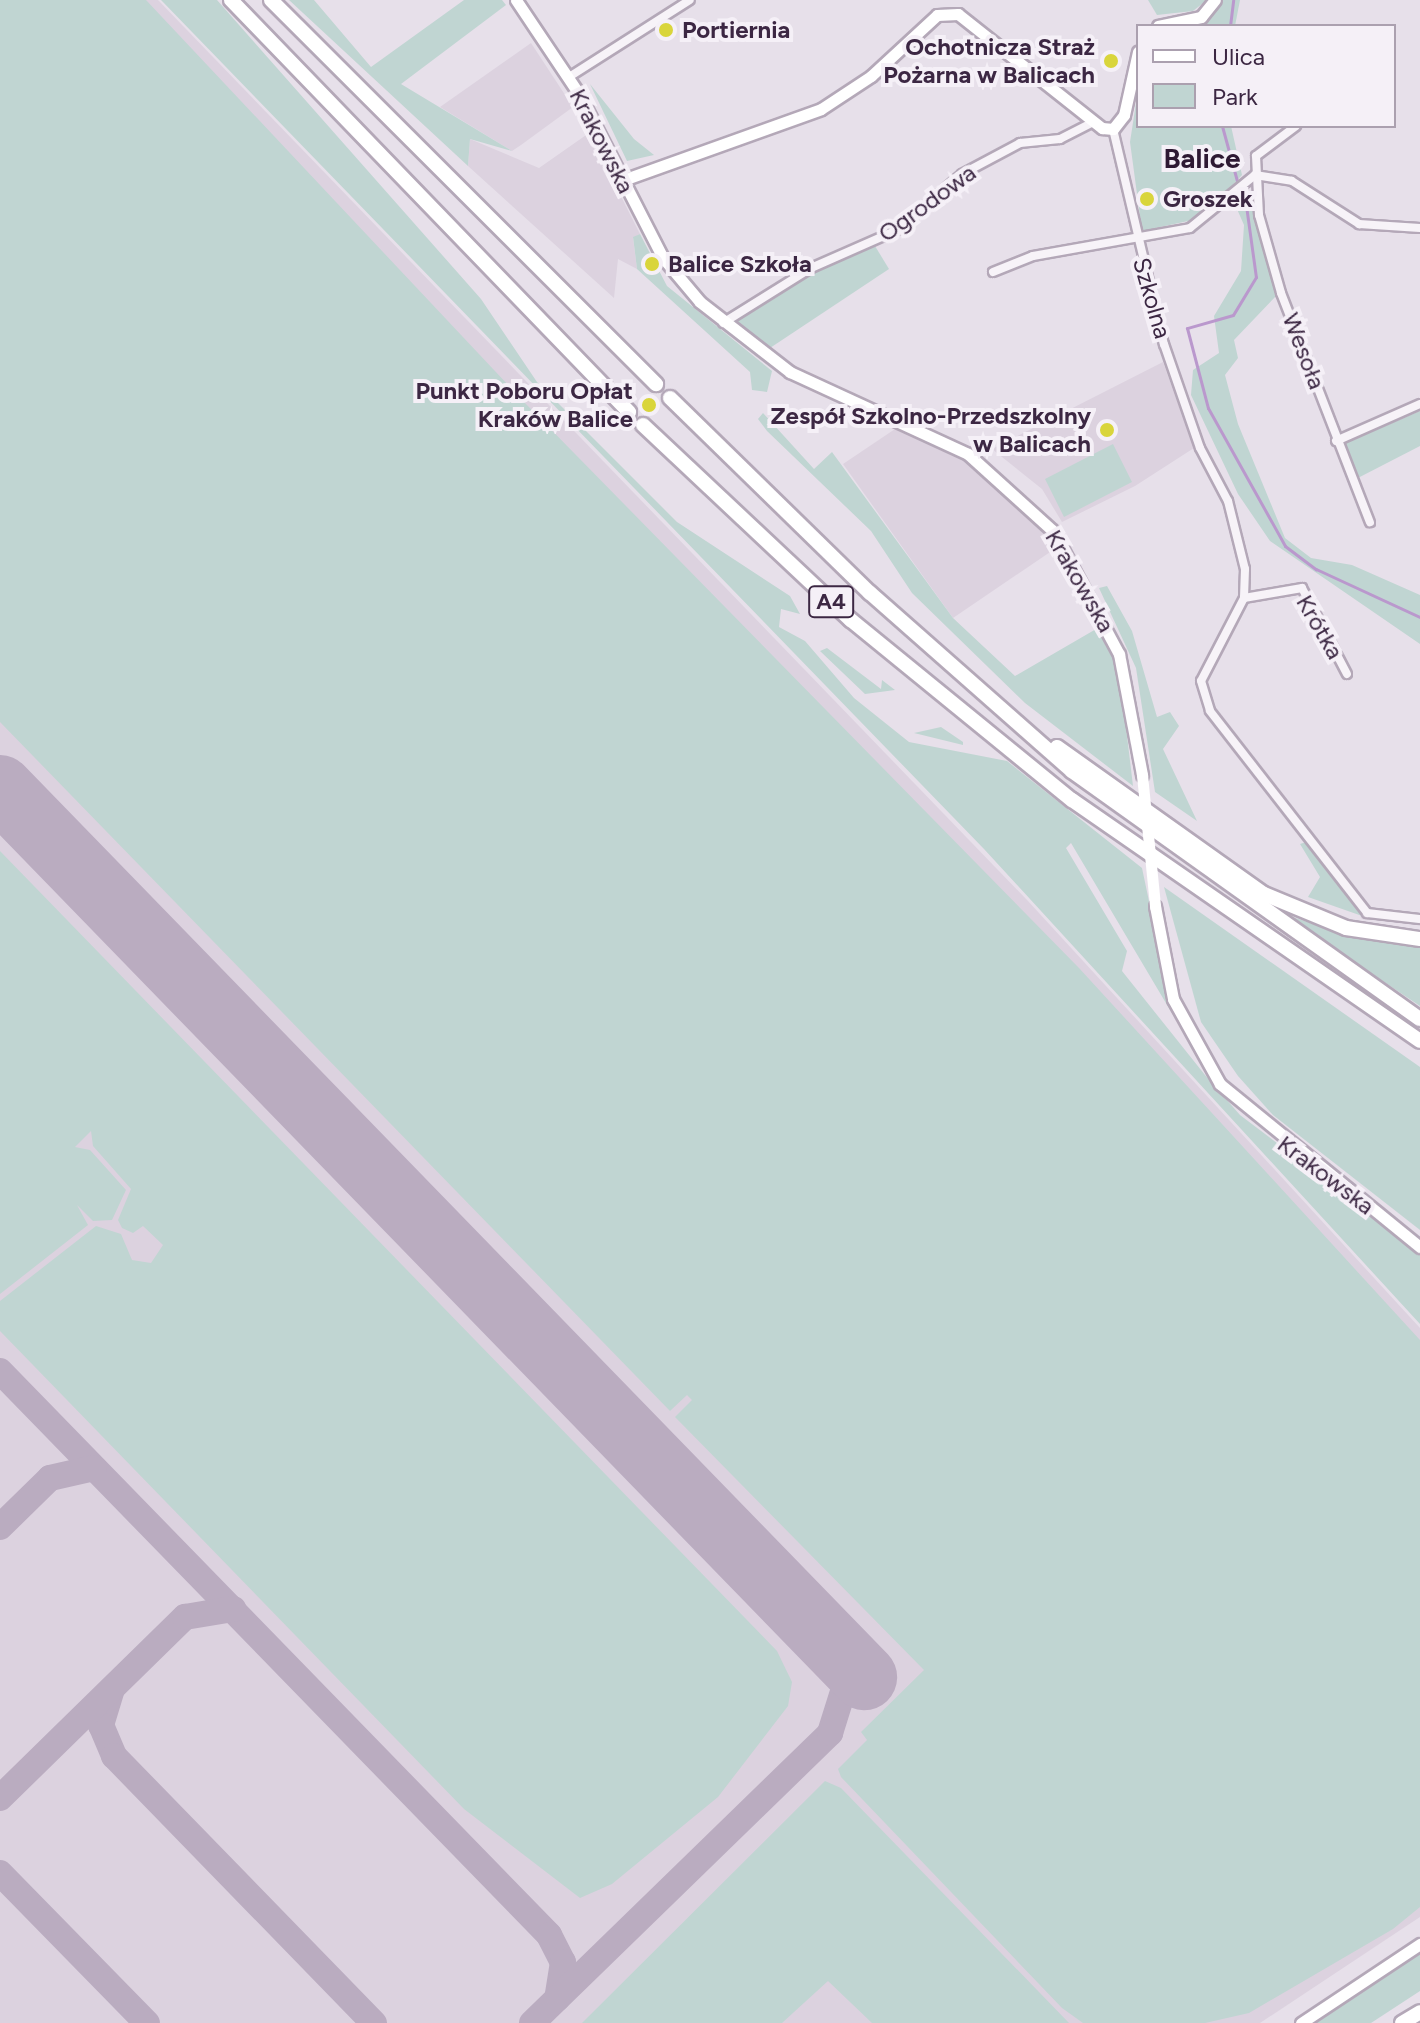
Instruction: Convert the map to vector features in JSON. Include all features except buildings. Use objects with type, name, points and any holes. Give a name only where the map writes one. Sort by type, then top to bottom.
[{"type":"highway","points":[[231,0],[629,412]]},
{"type":"highway","points":[[271,0],[656,384]]},
{"type":"highway","name":"A4","points":[[670,398],[870,593],[1110,800],[1306,943],[1420,1019]]},
{"type":"highway","name":"A4","points":[[643,425],[827,599],[1030,767],[1420,1041]]},
{"type":"highway","name":"A4","points":[[1014,717],[1264,894],[1346,928],[1420,939]]},
{"type":"highway","points":[[1402,2023],[1420,2012]]},
{"type":"street","name":"Krakowska","points":[[516,0],[569,77],[671,271],[723,323],[790,372],[957,447],[1037,512],[1075,563],[1113,637],[1142,775],[1155,906],[1173,999],[1214,1077],[1257,1122],[1420,1247]]},
{"type":"street","points":[[569,77],[690,0]]},
{"type":"street","points":[[1168,24],[1201,17],[1215,0]]},
{"type":"street","points":[[623,180],[821,109],[871,76],[925,22],[949,12],[1094,122],[1113,129],[1124,115],[1136,61]]},
{"type":"street","name":"Ogrodowa","points":[[723,323],[811,268],[897,230],[962,174],[1020,143],[1060,139],[1094,122]]},
{"type":"street","points":[[993,272],[1033,256],[1135,240],[1200,224],[1255,175],[1256,156],[1293,128]]},
{"type":"street","name":"Szkolna","points":[[1113,129],[1135,240],[1189,418],[1234,520],[1244,598]]},
{"type":"street","points":[[1255,175],[1292,181],[1359,224],[1420,228]]},
{"type":"street","name":"Wesoła","points":[[1255,175],[1281,293],[1370,522]]},
{"type":"street","points":[[1336,441],[1420,404]]},
{"type":"street","name":"Krótka","points":[[1244,598],[1302,588],[1347,674]]},
{"type":"street","points":[[1244,598],[1201,681],[1210,711],[1367,913],[1420,919]]},
{"type":"street","points":[[1301,2023],[1420,1944]]},
{"type":"shaded area","points":[[0,0],[158,0],[1028,901],[1420,1328],[1420,1917],[1260,2023],[0,2023]]},
{"type":"shaded area","points":[[531,43],[573,107],[521,145],[512,151],[440,107]]},
{"type":"shaded area","points":[[589,133],[640,234],[633,238],[637,269],[618,259],[614,298],[468,166],[470,139],[539,168]]},
{"type":"shaded area","name":"Zespół Szkolno-Przedszkolny w Balicach","points":[[1163,362],[1194,448],[1135,486],[1062,522],[1042,489],[992,449]]},
{"type":"shaded area","points":[[898,427],[948,447],[1001,486],[1059,546],[953,618],[843,464]]},
{"type":"green space","points":[[0,0],[146,0],[525,403],[1079,968],[1420,1340],[1420,1907],[1393,1929],[1249,2013],[1205,2023],[1083,2023],[1062,2008],[841,1777],[838,1769],[867,1740],[861,1732],[924,1670],[675,1417],[692,1400],[687,1395],[670,1411],[0,722]]},
{"type":"green space","points":[[161,0],[217,0],[481,299],[537,382],[677,522],[790,596],[800,614],[781,609],[779,627],[805,641],[854,698],[909,742],[1007,761],[1142,868],[1173,1015],[1071,843],[1066,848],[1127,951],[1122,971],[1240,1115],[1420,1252],[1420,1324],[984,849]]},
{"type":"green space","points":[[289,0],[314,0],[371,67],[464,0],[502,0],[506,5],[401,84],[512,151],[470,139],[468,166]]},
{"type":"green space","points":[[1148,0],[1207,0],[1193,11],[1157,15]]},
{"type":"green space","points":[[1222,0],[1240,0],[1235,24],[1203,24]]},
{"type":"green space","points":[[590,84],[634,139],[654,155],[627,161]]},
{"type":"green space","points":[[1136,103],[1136,128],[1231,128],[1242,175],[1202,218],[1142,231],[1130,142]]},
{"type":"green space","points":[[1246,186],[1277,295],[1234,340],[1238,358],[1225,375],[1238,424],[1285,538],[1311,558],[1352,565],[1420,595],[1420,644],[1270,541],[1238,494],[1191,395],[1193,370],[1219,353],[1214,316],[1241,271],[1244,225],[1233,200]]},
{"type":"green space","points":[[640,234],[667,286],[772,371],[767,392],[752,390],[750,372],[637,269],[633,237]]},
{"type":"green space","points":[[875,246],[889,269],[770,348],[733,318],[823,264]]},
{"type":"green space","points":[[1420,411],[1420,446],[1354,480],[1341,445]]},
{"type":"green space","points":[[763,413],[814,469],[832,452],[953,618],[1015,676],[1103,625],[1118,660],[1133,786],[1025,703],[912,593],[871,531],[767,431],[758,419]]},
{"type":"green space","points":[[1113,444],[1132,482],[1064,517],[1045,479]]},
{"type":"green space","points":[[1107,586],[1132,631],[1157,717],[1170,712],[1179,726],[1163,749],[1197,821],[1155,792],[1136,668],[1099,588]]},
{"type":"green space","points":[[827,648],[881,689],[882,680],[895,690],[865,694],[820,651]]},
{"type":"green space","points":[[941,727],[963,742],[963,745],[914,733]]},
{"type":"green space","points":[[1309,841],[1365,917],[1308,897],[1320,877],[1300,844]]},
{"type":"green space","points":[[0,851],[777,1651],[792,1682],[788,1706],[718,1797],[612,1884],[580,1898],[464,1809],[0,1331],[0,1301],[96,1226],[121,1234],[132,1260],[151,1263],[163,1245],[143,1226],[133,1233],[122,1228],[118,1220],[131,1189],[93,1146],[91,1131],[75,1147],[90,1150],[126,1190],[112,1220],[93,1221],[77,1205],[88,1225],[0,1294]]},
{"type":"green space","points":[[1164,887],[1420,1067],[1420,1230],[1273,1115],[1238,1076],[1201,1022]]},
{"type":"green space","points":[[1281,913],[1351,937],[1420,944],[1420,1006]]},
{"type":"green space","points":[[825,1781],[841,1788],[1069,2023],[872,2023],[828,1981],[782,2023],[582,2023]]},
{"type":"green space","points":[[1420,1952],[1420,1991],[1371,2023],[1314,2023]]},
{"type":"waterway","points":[[1230,24],[1233,0]]},
{"type":"waterway","points":[[1223,128],[1237,181]]},
{"type":"waterway","points":[[1244,191],[1256,277],[1233,315],[1187,328],[1208,408],[1285,546],[1316,569],[1420,617]]},
{"type":"taxiway","points":[[0,790],[7,795]]},
{"type":"taxiway","points":[[0,1371],[549,1935],[563,1962],[557,1999]]},
{"type":"taxiway","points":[[0,1527],[50,1478],[94,1468]]},
{"type":"taxiway","points":[[0,1798],[185,1617],[233,1609]]},
{"type":"taxiway","points":[[532,2023],[830,1733],[845,1685],[831,1641]]},
{"type":"taxiway","points":[[112,1689],[101,1725],[114,1756],[374,2023]]},
{"type":"taxiway","points":[[0,1873],[147,2023]]},
{"type":"runway","points":[[0,788],[864,1677]]},
{"type":"place","name":"Portiernia","points":[[666,30]]},
{"type":"place","name":"Ochotnicza Straż Pożarna w Balicach","points":[[1111,61]]},
{"type":"place","name":"Groszek","points":[[1147,199]]},
{"type":"place","name":"Balice Szkoła","points":[[652,264]]},
{"type":"place","name":"Punkt Poboru Opłat Kraków Balice","points":[[649,405]]},
{"type":"place","name":"Zespół Szkolno-Przedszkolny w Balicach","points":[[1107,430]]},
{"type":"district","name":"Balice","points":[[1202,158]]}]
